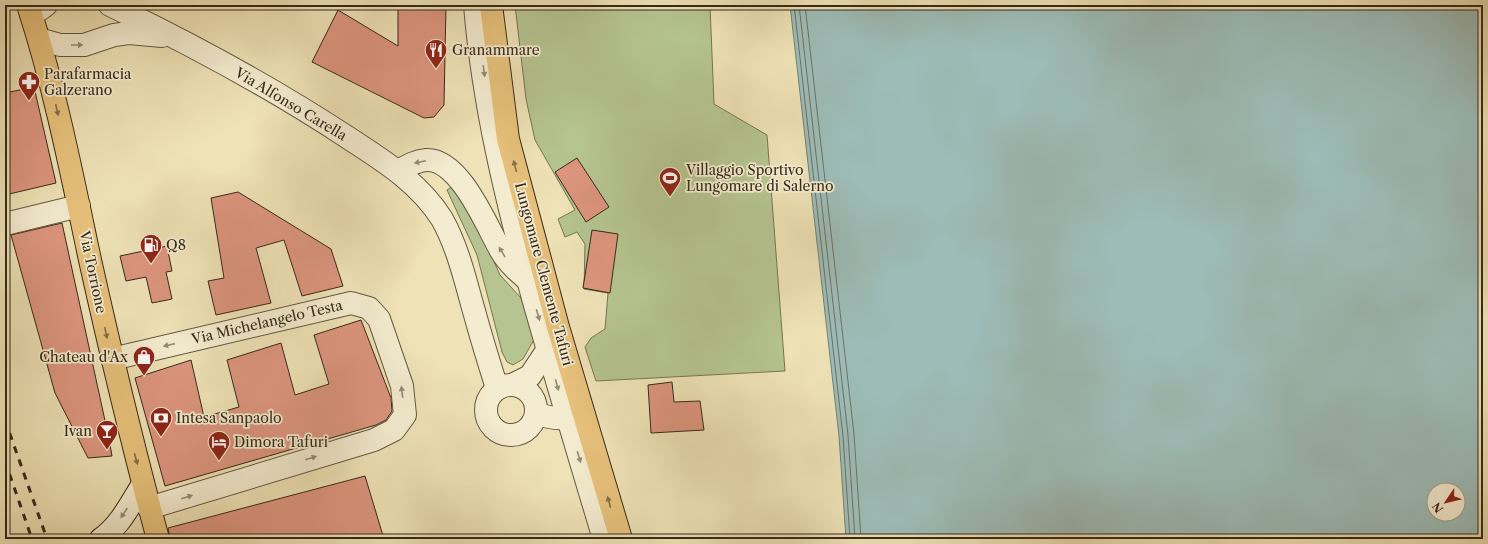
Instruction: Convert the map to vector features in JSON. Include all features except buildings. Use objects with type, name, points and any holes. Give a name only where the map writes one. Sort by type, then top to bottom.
[{"type":"main road","name":"Lungomare Clemente Tafuri","points":[[491,5],[508,139],[550,298],[576,417],[621,539]]},
{"type":"main road","name":"Via Torrione","points":[[35,8],[39,39],[79,206],[112,359],[158,539]]},
{"type":"street","name":"Via Alfonso Carella","points":[[110,5],[183,40],[306,110],[398,171],[429,202],[450,235],[460,259],[485,352],[505,386]]},
{"type":"street","name":"Lungomare Clemente Tafuri","points":[[475,5],[499,165],[528,280],[548,349],[576,417],[604,539]]},
{"type":"street","name":"Via Alfonso Carella","points":[[39,39],[60,45],[84,45],[129,33],[183,40]]},
{"type":"street","points":[[398,171],[414,162],[427,160],[435,162],[456,175],[463,183],[481,213],[501,252],[528,280],[550,298]]},
{"type":"street","points":[[5,224],[79,206]]},
{"type":"street","name":"Via Michelangelo Testa","points":[[112,359],[351,302],[369,308],[379,319],[402,386],[405,415],[394,430],[374,440],[149,508]]},
{"type":"street","points":[[505,386],[520,386],[533,397],[536,406],[536,414],[533,422],[520,433],[511,435],[496,430],[487,417],[486,409],[491,394],[505,386],[530,376],[548,349]]},
{"type":"street","points":[[536,414],[555,419],[576,417]]},
{"type":"street","points":[[101,539],[109,534],[118,523],[143,484]]},
{"type":"green space","name":"Villaggio Sportivo Lungomare di Salerno","points":[[515,5],[710,5],[714,104],[767,135],[785,371],[596,381],[585,347],[591,338],[605,329],[608,293],[584,289],[585,244],[577,232],[565,237],[558,219],[575,210],[535,140],[526,99]]},
{"type":"green space","points":[[453,186],[476,221],[500,275],[521,298],[535,338],[523,359],[513,365],[507,362],[502,352],[477,255],[447,190]]},
{"type":"water","points":[[790,5],[1483,5],[1483,539],[846,539],[839,436]]},
{"type":"railway","points":[[5,420],[47,539]]},
{"type":"railway","points":[[5,461],[32,539]]},
{"type":"place","name":"Granammare","points":[[436,70]]},
{"type":"place","name":"Parafarmacia Galzerano","points":[[29,102]]},
{"type":"place","name":"Villaggio Sportivo Lungomare di Salerno","points":[[670,198]]},
{"type":"place","name":"Q8","points":[[151,264]]},
{"type":"place","name":"Chateau d'Ax","points":[[144,376]]},
{"type":"place","name":"Intesa Sanpaolo","points":[[161,438]]},
{"type":"place","name":"Ivan","points":[[107,450]]},
{"type":"place","name":"Dimora Tafuri","points":[[219,462]]}]
